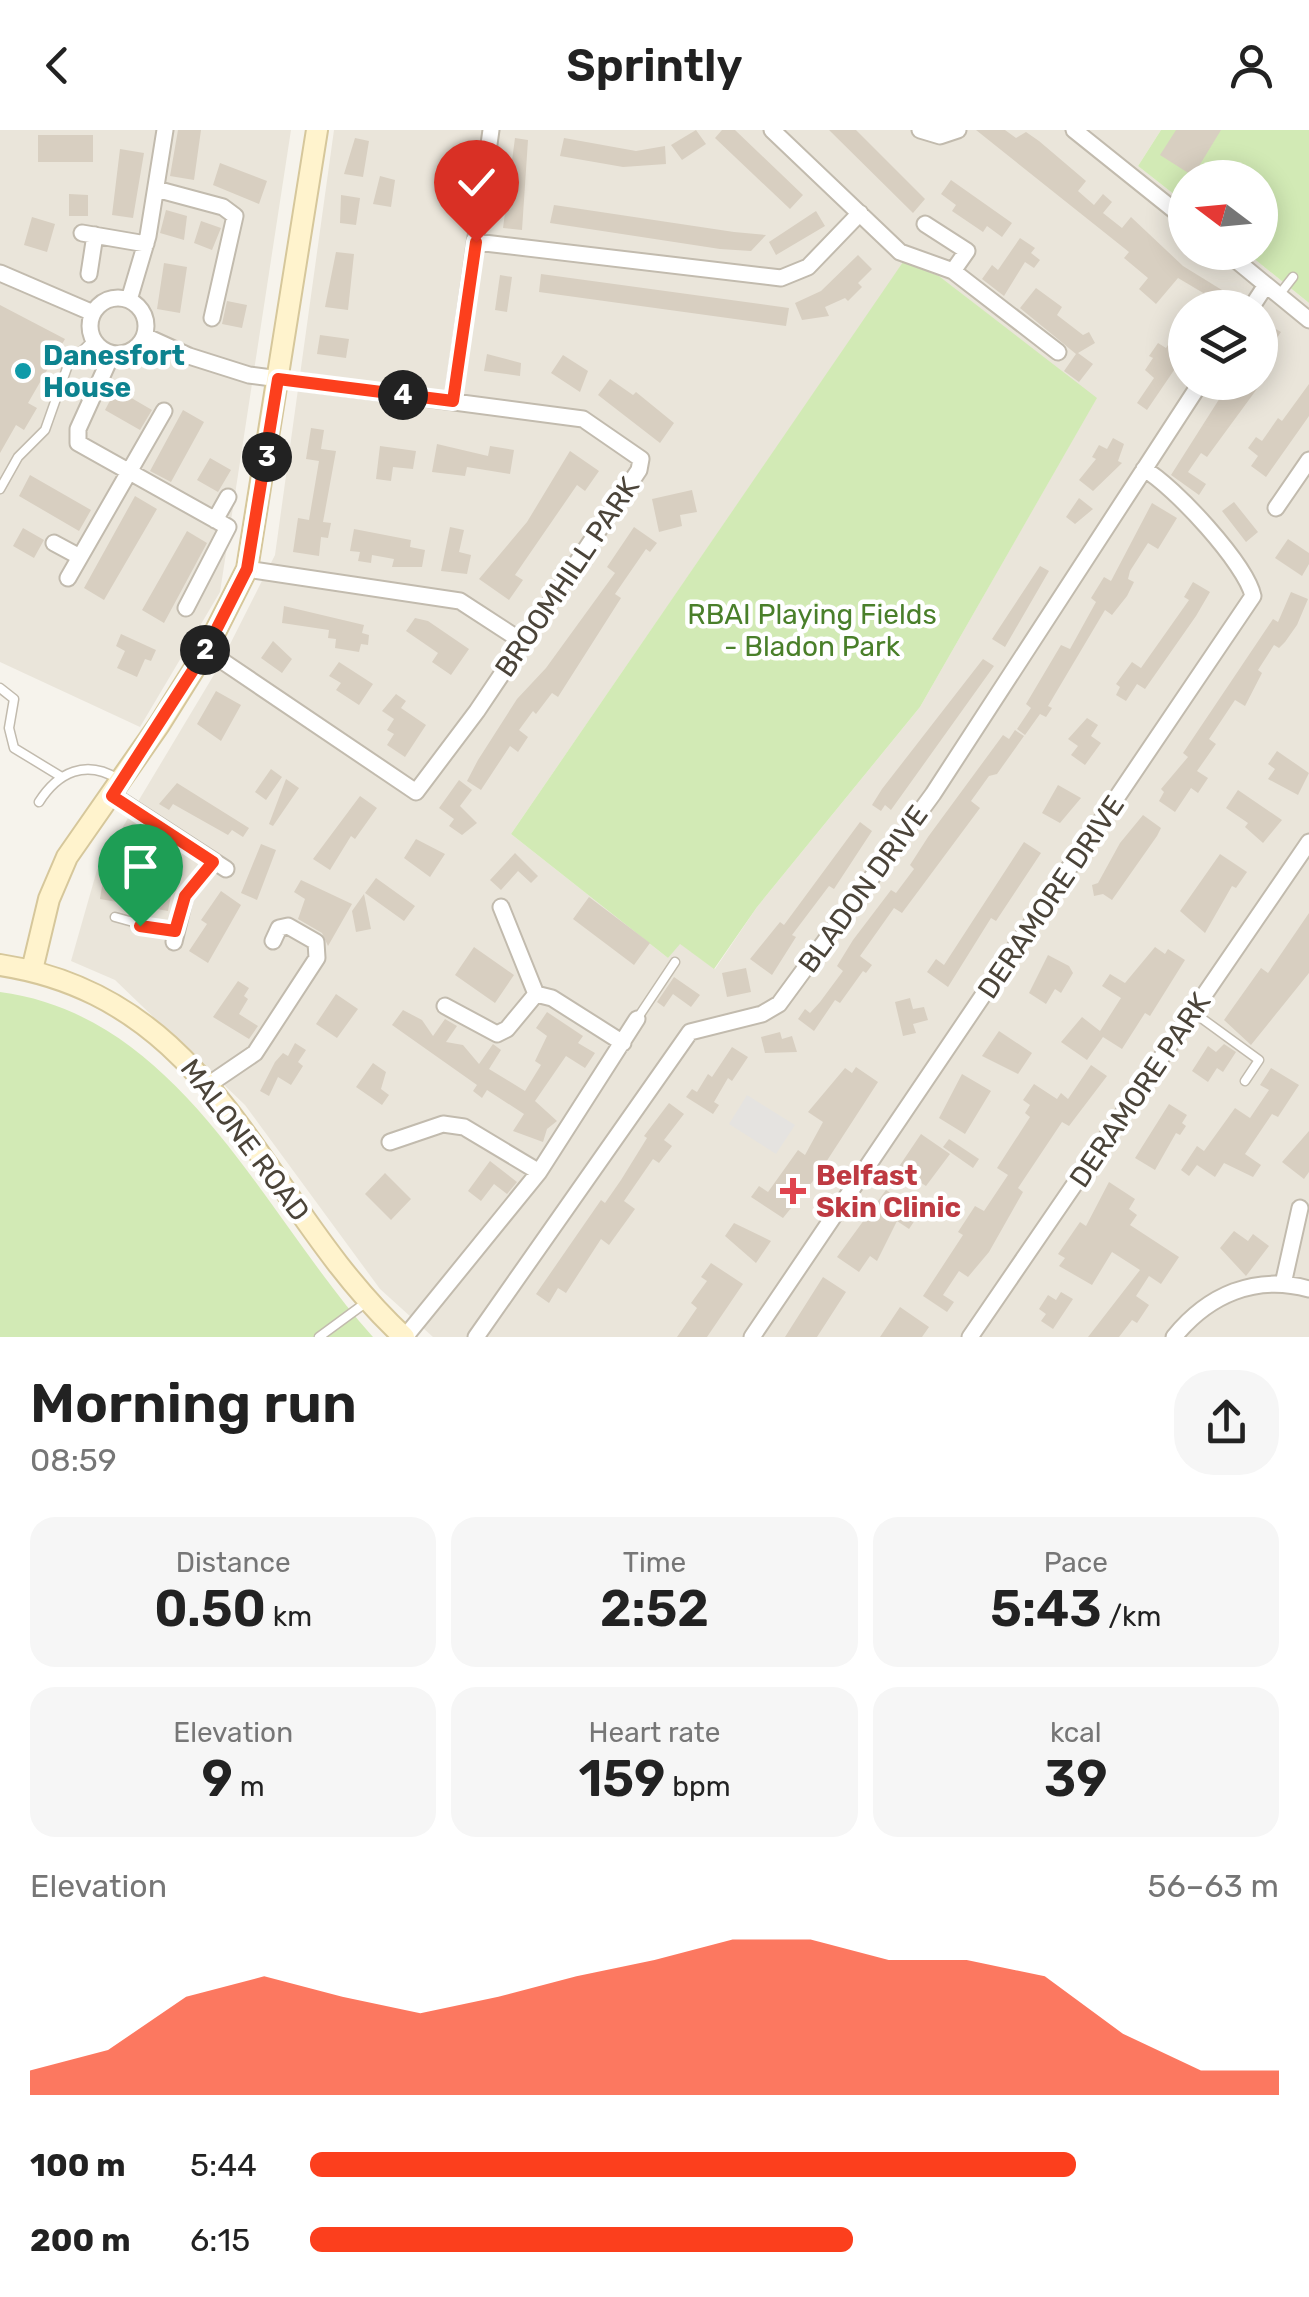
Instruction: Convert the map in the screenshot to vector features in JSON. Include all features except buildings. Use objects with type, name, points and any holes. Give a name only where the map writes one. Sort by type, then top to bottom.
[{"type":"street","points":[[129,300],[146,244],[164,130]]},
{"type":"street","points":[[32,970],[55,882],[206,650],[247,569],[317,130]]},
{"type":"street","points":[[453,401],[491,130]]},
{"type":"street","points":[[772,130],[900,252],[953,271],[1058,352]]},
{"type":"street","points":[[920,130],[940,136],[958,130]]},
{"type":"street","points":[[1074,130],[1168,205]]},
{"type":"street","points":[[156,189],[222,207],[235,216],[212,318]]},
{"type":"street","points":[[476,242],[781,278],[808,268],[860,213]]},
{"type":"street","points":[[925,224],[967,251],[953,271]]},
{"type":"street","points":[[89,274],[89,234],[146,244]]},
{"type":"street","points":[[1248,270],[1273,290]]},
{"type":"street","points":[[0,273],[93,313]]},
{"type":"street","points":[[1278,294],[1309,320]]},
{"type":"street","points":[[112,298],[129,300],[142,311],[145,336],[135,349],[112,354],[93,340],[93,313],[112,298]]},
{"type":"street","name":"BROOMHILL PARK","points":[[145,336],[220,367],[278,379],[583,419],[640,459],[639,470],[416,792],[206,650]]},
{"type":"street","points":[[112,354],[76,437],[83,447],[221,524]]},
{"type":"street","name":"BLADON DRIVE","points":[[476,1337],[690,1032],[762,1014],[779,1004],[933,794],[1189,400]]},
{"type":"street","points":[[68,578],[164,411]]},
{"type":"street","points":[[1276,508],[1309,460]]},
{"type":"street","name":"DERAMORE DRIVE","points":[[752,1337],[1253,596],[1249,578],[1144,469]]},
{"type":"street","points":[[186,608],[221,524],[228,497]]},
{"type":"street","points":[[54,542],[80,557]]},
{"type":"street","points":[[247,569],[460,601],[523,642]]},
{"type":"street","points":[[117,788],[220,865],[185,896],[170,934]]},
{"type":"street","name":"DERAMORE PARK","points":[[970,1337],[1309,842]]},
{"type":"street","points":[[501,908],[536,994]]},
{"type":"street","points":[[208,1085],[256,1053],[318,958],[316,942],[288,926],[280,928],[272,941]]},
{"type":"street","name":"MALONE ROAD","points":[[0,965],[32,970],[85,987],[139,1017],[179,1050],[368,1301],[404,1337]]},
{"type":"street","points":[[446,1006],[496,1034],[506,1029],[536,994]]},
{"type":"street","points":[[536,994],[552,998],[623,1042]]},
{"type":"street","points":[[404,1337],[539,1172],[637,1019]]},
{"type":"street","points":[[390,1142],[443,1124],[464,1127],[539,1172]]},
{"type":"street","points":[[1283,1284],[1300,1208]]},
{"type":"street","points":[[1174,1337],[1209,1302],[1226,1293],[1283,1284],[1309,1289]]},
{"type":"lane","points":[[1273,290],[1293,277]]},
{"type":"lane","points":[[0,489],[18,457],[46,430],[68,366],[93,340]]},
{"type":"lane","points":[[0,688],[14,699],[10,728],[14,748],[60,776]]},
{"type":"lane","points":[[39,802],[60,776],[95,768],[117,788]]},
{"type":"lane","points":[[116,917],[170,934]]},
{"type":"lane","points":[[637,1019],[676,962]]},
{"type":"lane","points":[[1193,1012],[1259,1060],[1245,1081]]},
{"type":"lane","points":[[319,1337],[368,1301]]},
{"type":"shaded area","points":[[0,130],[291,130],[220,592],[140,727],[0,662]]},
{"type":"shaded area","points":[[334,130],[1161,130],[1138,166],[1168,190],[1168,270],[1268,270],[1309,303],[1309,1337],[433,1337],[380,1289],[245,1105],[115,980],[71,961],[97,870],[218,668],[275,555]],"holes":[[[903,263],[939,276],[1096,399],[920,707],[757,907],[715,969],[679,943],[668,958],[511,834]]]},
{"type":"shaded area","points":[[747,1095],[795,1125],[776,1154],[729,1124]]},
{"type":"green space","points":[[1161,130],[1309,130],[1309,303],[1268,270],[1278,270],[1278,160],[1168,160],[1168,190],[1138,166]]},
{"type":"green space","name":"RBAI Playing Fields - Bladon Park","points":[[903,262],[939,276],[1097,398],[920,707],[757,907],[714,969],[680,944],[668,958],[511,834]]},
{"type":"green space","points":[[0,992],[64,1009],[120,1039],[169,1080],[214,1128],[373,1337],[0,1337]]},
{"type":"place","name":"Danesfort House","points":[[23,371]]},
{"type":"place","name":"Belfast Skin Clinic","points":[[793,1191]]},
{"type":"route","points":[[140,926],[175,931],[185,896],[213,862],[112,796],[206,650],[247,569],[278,379],[453,401],[476,242]]}]
